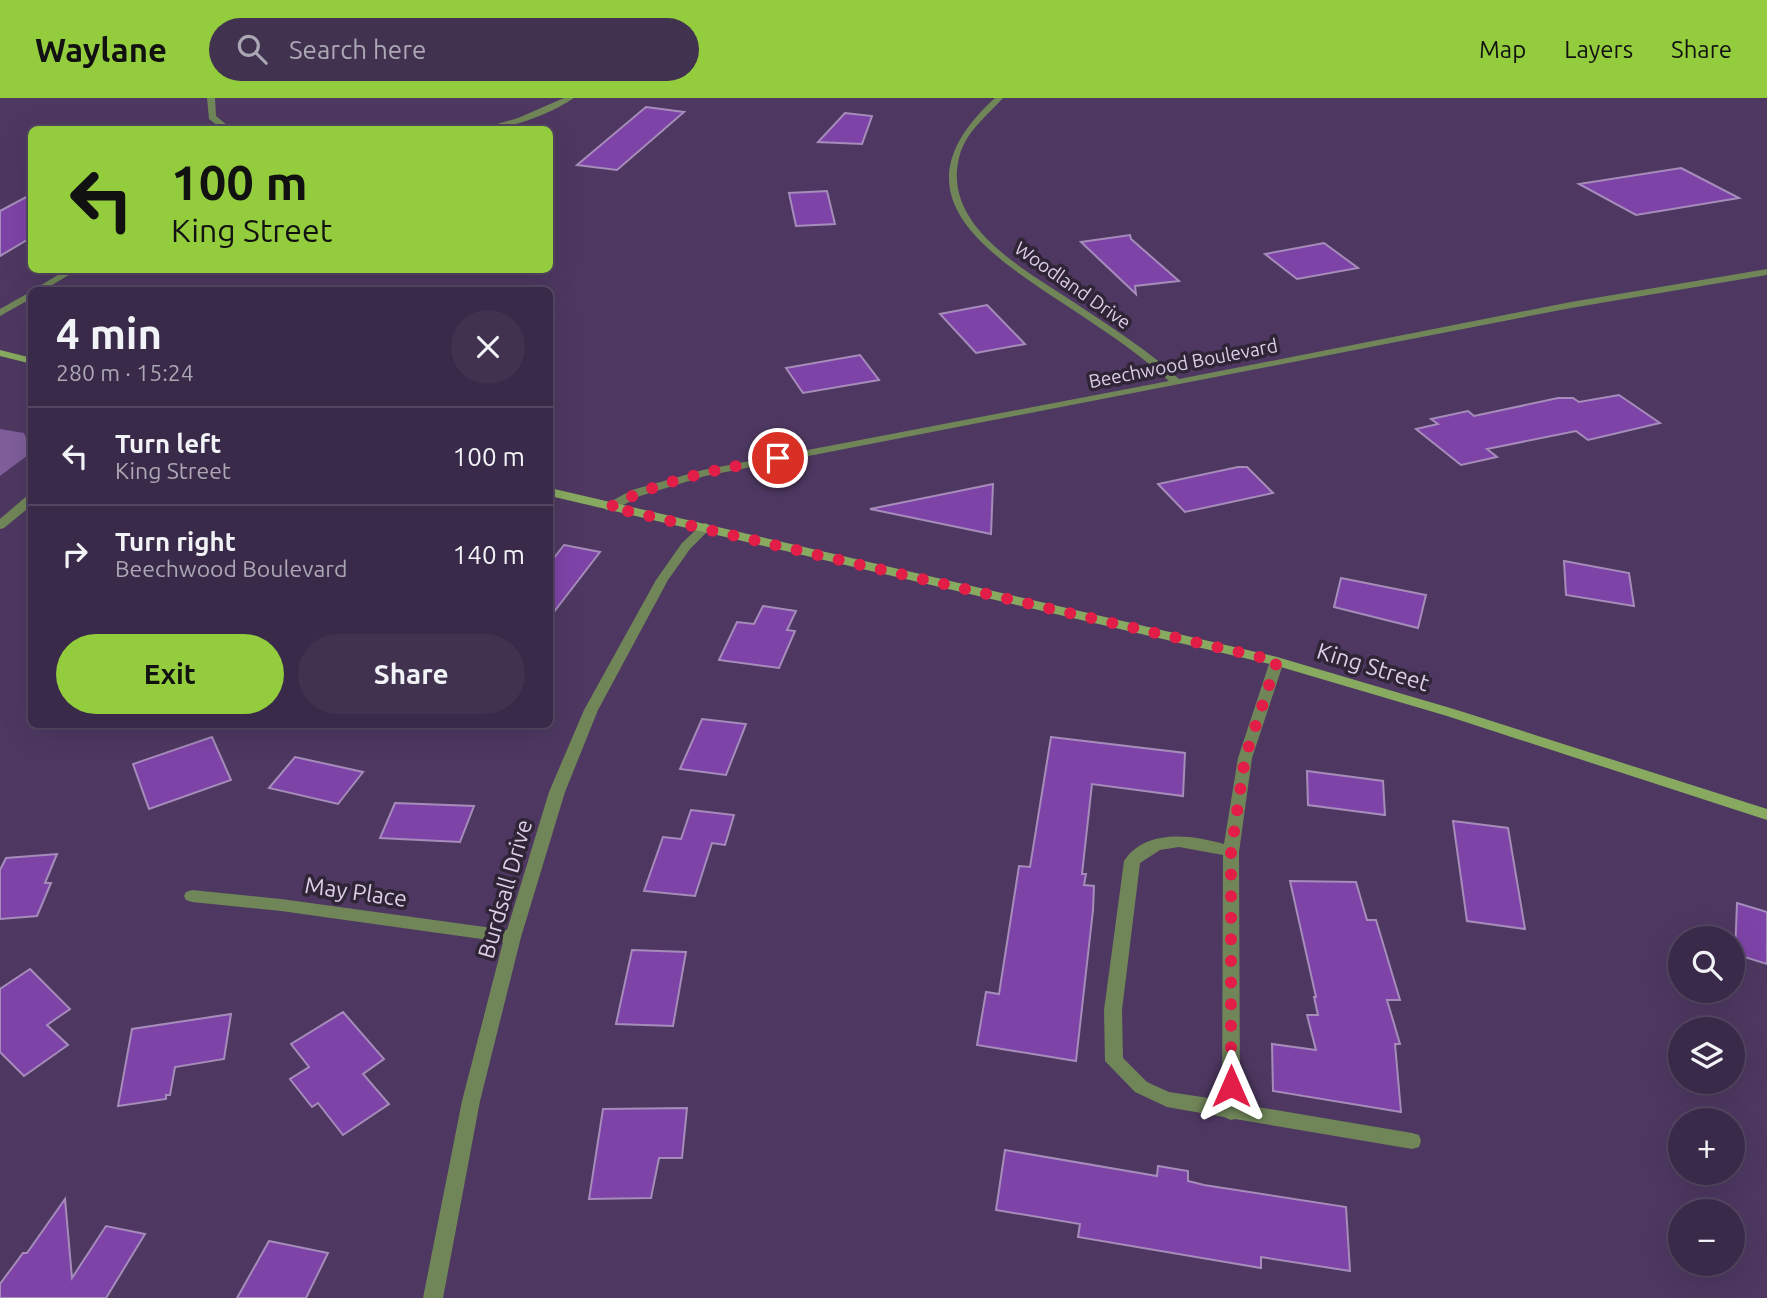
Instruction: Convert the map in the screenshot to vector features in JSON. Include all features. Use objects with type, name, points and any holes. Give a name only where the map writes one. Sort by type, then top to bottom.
[{"type":"main road","points":[[0,352],[28,360]]},
{"type":"main road","name":"King Street","points":[[553,493],[1091,620],[1277,661],[1452,713],[1767,815]]},
{"type":"street","points":[[211,98],[212,117],[224,126]]},
{"type":"street","points":[[497,126],[521,120],[570,98]]},
{"type":"street","name":"Woodland Drive","points":[[999,98],[968,127],[953,157],[952,179],[959,203],[1001,257],[1161,368],[1177,383]]},
{"type":"street","name":"Beechwood Boulevard","points":[[610,507],[636,492],[703,473],[1571,305],[1767,272]]},
{"type":"street","points":[[43,287],[67,273]]},
{"type":"street","points":[[0,313],[28,296]]},
{"type":"street","points":[[0,525],[28,501]]},
{"type":"street","name":"Burdsall Drive","points":[[433,1298],[471,1101],[513,937],[557,792],[591,710],[662,580],[685,546],[706,527]]},
{"type":"street","points":[[1231,1112],[1231,852],[1245,758],[1277,661]]},
{"type":"street","points":[[1231,852],[1190,840],[1159,843],[1143,849],[1132,861],[1113,1010],[1114,1060],[1140,1087],[1167,1099],[1412,1141]]},
{"type":"street","name":"May Place","points":[[192,896],[281,905],[513,937]]},
{"type":"shaded area","points":[[0,429],[24,433],[28,442],[28,455],[0,476]]},
{"type":"building","points":[[646,107],[684,112],[617,170],[577,165]]},
{"type":"building","points":[[845,113],[872,116],[862,144],[818,142]]},
{"type":"building","points":[[1681,168],[1739,198],[1636,215],[1579,184]]},
{"type":"building","points":[[827,191],[835,224],[796,226],[789,193]]},
{"type":"building","points":[[28,196],[28,239],[0,256],[0,211]]},
{"type":"building","points":[[1130,235],[1131,239],[1179,281],[1135,286],[1136,294],[1081,242]]},
{"type":"building","points":[[1324,243],[1358,268],[1297,279],[1265,254]]},
{"type":"building","points":[[987,305],[1025,344],[976,353],[940,314]]},
{"type":"building","points":[[860,355],[879,380],[803,393],[786,368]]},
{"type":"building","points":[[1619,395],[1660,423],[1588,440],[1576,431],[1487,449],[1497,457],[1461,465],[1416,429],[1438,424],[1431,419],[1468,411],[1474,416],[1558,398],[1573,398],[1579,402]]},
{"type":"building","points":[[1247,467],[1273,493],[1185,512],[1158,484]]},
{"type":"building","points":[[993,484],[991,534],[870,509],[954,492]]},
{"type":"building","points":[[564,545],[600,552],[553,613],[553,559]]},
{"type":"building","points":[[1564,561],[1629,573],[1634,606],[1566,595]]},
{"type":"building","points":[[1341,578],[1426,595],[1418,628],[1334,607]]},
{"type":"building","points":[[763,606],[796,611],[787,630],[795,631],[779,668],[719,660],[737,622],[754,624]]},
{"type":"building","points":[[702,719],[746,724],[726,775],[680,769]]},
{"type":"building","points":[[212,737],[231,780],[149,809],[133,764]]},
{"type":"building","points":[[1051,737],[1185,753],[1183,796],[1092,784],[1082,874],[1086,874],[1084,885],[1094,886],[1093,910],[1076,1061],[977,1045],[986,992],[999,994],[1019,866],[1030,867]]},
{"type":"building","points":[[295,757],[363,772],[338,804],[269,788]]},
{"type":"building","points":[[1307,771],[1383,781],[1385,815],[1308,805]]},
{"type":"building","points":[[395,803],[474,806],[460,842],[380,838]]},
{"type":"building","points":[[691,810],[734,815],[725,845],[712,843],[695,896],[644,891],[663,837],[681,839]]},
{"type":"building","points":[[1453,821],[1508,828],[1525,929],[1467,921]]},
{"type":"building","points":[[57,854],[45,883],[51,883],[37,916],[0,919],[0,870],[6,858]]},
{"type":"building","points":[[1290,881],[1356,882],[1367,920],[1376,920],[1400,1000],[1387,1000],[1400,1044],[1395,1044],[1401,1112],[1273,1091],[1272,1044],[1316,1050],[1307,1015],[1318,1015],[1316,997]]},
{"type":"building","points":[[1737,903],[1767,912],[1767,964],[1745,957],[1745,926],[1736,926]]},
{"type":"building","points":[[632,950],[686,952],[673,1026],[616,1024]]},
{"type":"building","points":[[30,969],[70,1009],[47,1025],[68,1045],[24,1076],[0,1052],[0,989]]},
{"type":"building","points":[[343,1012],[384,1059],[363,1074],[389,1104],[343,1135],[318,1103],[312,1107],[290,1079],[309,1067],[291,1044]]},
{"type":"building","points":[[231,1014],[224,1059],[175,1067],[170,1095],[166,1095],[166,1099],[118,1106],[132,1029]]},
{"type":"building","points":[[687,1108],[682,1158],[659,1158],[651,1198],[589,1199],[603,1109]]},
{"type":"building","points":[[1005,1150],[1157,1176],[1158,1166],[1188,1171],[1188,1181],[1204,1185],[1346,1207],[1350,1271],[1261,1257],[1261,1268],[1078,1237],[1080,1224],[996,1210]]},
{"type":"building","points":[[65,1199],[72,1278],[106,1226],[145,1234],[106,1298],[0,1298],[0,1284],[23,1253],[27,1253]]},
{"type":"building","points":[[269,1241],[328,1253],[306,1298],[237,1298]]},
{"type":"route","points":[[778,458],[703,473],[636,492],[610,507],[706,527],[1091,620],[1277,661],[1245,758],[1231,852],[1231,1086]]}]
